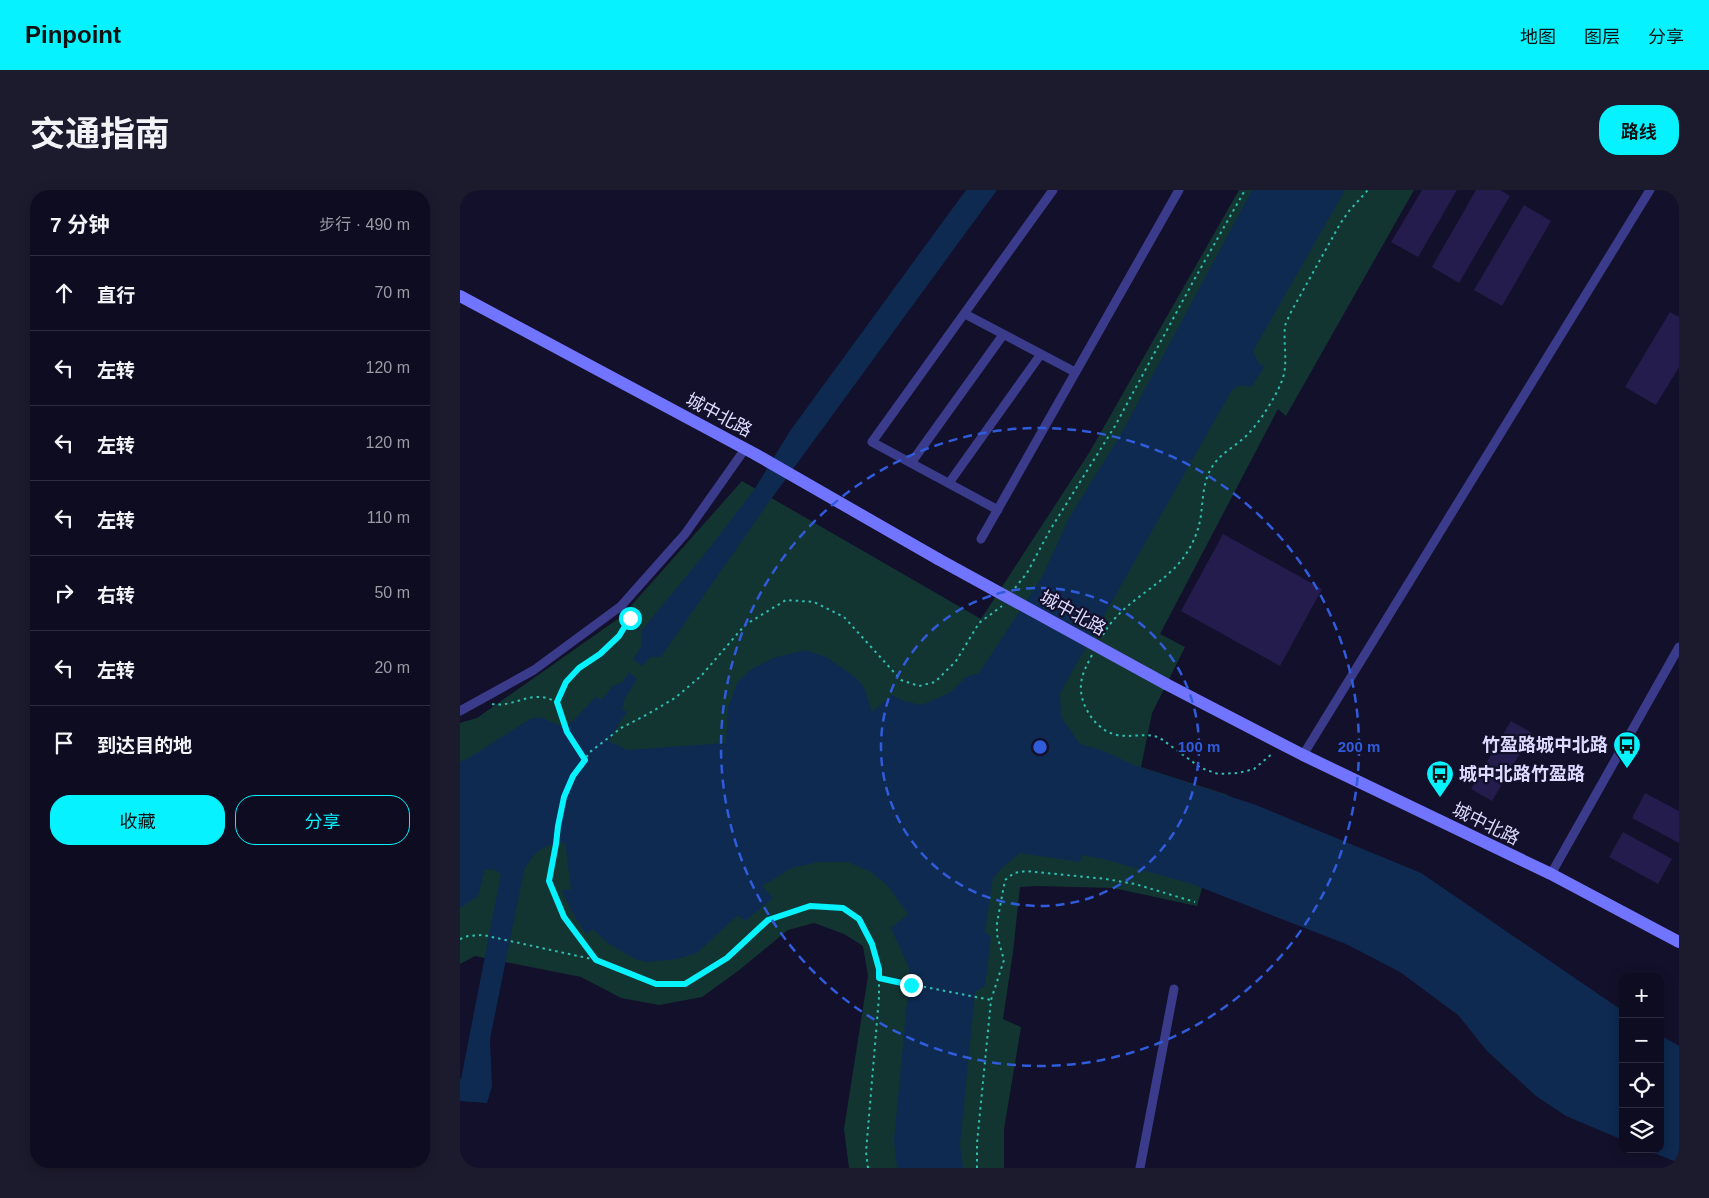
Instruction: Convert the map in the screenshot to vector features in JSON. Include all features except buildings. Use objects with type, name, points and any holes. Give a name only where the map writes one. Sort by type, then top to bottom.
[{"type":"street","points":[[998,510],[872,442],[1053,190]]},
{"type":"street","points":[[982,539],[1179,190]]},
{"type":"street","points":[[1303,755],[1650,190]]},
{"type":"street","name":"城中北路","points":[[460,296],[801,480],[938,559],[1166,684],[1303,755],[1551,874],[1679,942]]},
{"type":"street","points":[[965,314],[1075,372]]},
{"type":"street","points":[[911,463],[1003,335]]},
{"type":"street","points":[[949,483],[1041,354]]},
{"type":"street","points":[[460,711],[534,670],[622,606],[685,534],[750,452]]},
{"type":"street","points":[[1551,874],[1679,647]]},
{"type":"street","points":[[1140,1168],[1174,989]]},
{"type":"path","points":[[1010,595],[1027,573],[1050,530],[1115,426],[1245,190]]},
{"type":"path","points":[[1101,638],[1105,630],[1123,611],[1178,566],[1188,551],[1196,536],[1205,484],[1211,468],[1222,454],[1247,436],[1257,424],[1281,383],[1284,371],[1285,325],[1290,312],[1340,224],[1368,190]]},
{"type":"path","points":[[585,760],[567,732],[557,702],[566,682],[579,668],[600,654],[619,636],[630,618],[635,591]]},
{"type":"path","points":[[596,960],[564,917],[549,881],[564,797],[573,776],[590,752],[621,728],[675,698],[701,676],[745,625],[786,600],[814,602],[844,617],[901,680],[919,686],[935,682],[956,662],[978,624],[999,609],[1005,602]]},
{"type":"path","points":[[1092,654],[1084,670],[1081,685],[1082,697],[1094,720],[1104,729],[1115,734],[1153,735],[1201,768],[1218,774],[1238,773],[1254,769],[1265,761],[1281,744]]},
{"type":"path","points":[[477,702],[503,706],[526,699],[541,697],[557,702]]},
{"type":"path","points":[[977,1168],[977,1143],[991,1000],[1004,960],[997,935],[997,923],[1005,880],[1014,873],[1026,871],[1106,880],[1135,884],[1194,902]]},
{"type":"path","points":[[460,939],[468,936],[483,936],[596,960],[656,984],[685,984],[727,958],[768,920],[810,906],[843,908],[859,919],[872,944],[879,969],[879,997],[866,1152],[868,1168]]},
{"type":"path","points":[[879,978],[991,1000]]},
{"type":"green space","points":[[1239,190],[1414,190],[1286,416],[1278,409],[1160,634],[1185,647],[1152,713],[1141,767],[1228,795],[1197,906],[1113,888],[1020,887],[1003,1019],[1021,1027],[1004,1129],[1004,1168],[849,1168],[844,1129],[868,976],[863,946],[844,934],[814,923],[788,930],[738,971],[702,997],[659,1005],[621,998],[581,977],[475,956],[460,964],[460,723],[477,718],[622,616],[742,481],[981,619],[1089,453]]},
{"type":"water","points":[[966,190],[997,190],[766,506],[661,657],[651,657],[642,666],[633,659],[642,645],[641,631],[704,555],[754,490],[790,431]]},
{"type":"water","points":[[1252,190],[1345,190],[1253,351],[1259,364],[1265,366],[1251,387],[1241,385],[1232,390],[1060,693],[1061,717],[1080,744],[1104,751],[1134,765],[1256,805],[1421,873],[1619,1008],[1619,1138],[1566,1116],[1536,1096],[1487,1051],[1458,1015],[1400,972],[1346,944],[1192,884],[1103,859],[1082,855],[1080,862],[1020,853],[993,878],[985,932],[991,937],[985,986],[975,992],[960,1145],[963,1168],[897,1168],[894,1141],[910,970],[891,928],[908,914],[888,886],[871,872],[848,862],[818,862],[792,868],[762,886],[773,898],[745,921],[738,915],[697,953],[677,959],[646,962],[635,959],[608,943],[593,929],[586,934],[573,914],[562,891],[571,889],[565,843],[551,845],[540,850],[524,870],[490,1039],[492,1086],[487,1103],[460,1101],[460,1079],[501,874],[495,870],[485,869],[478,896],[460,908],[460,762],[530,719],[540,717],[566,728],[596,697],[601,700],[614,685],[622,683],[629,672],[637,679],[625,698],[622,709],[627,712],[608,741],[628,750],[726,743],[728,708],[737,683],[750,670],[773,658],[805,650],[826,657],[855,677],[864,687],[872,712],[892,695],[904,701],[922,705],[951,692],[966,677],[979,673],[1042,577],[1069,518],[1121,434]]},
{"type":"water","points":[[1664,1037],[1679,1046],[1679,1163],[1654,1153],[1664,1153]]},
{"type":"place","name":"竹盈路城中北路","points":[[1627,769]]},
{"type":"place","name":"城中北路竹盈路","points":[[1440,798]]},
{"type":"route","points":[[630,618],[619,636],[600,654],[579,668],[566,682],[557,702],[567,732],[585,760],[573,776],[564,797],[549,881],[564,917],[596,960],[656,984],[685,984],[727,958],[768,920],[810,906],[843,908],[859,919],[872,944],[879,969],[879,978],[911,985]]}]
